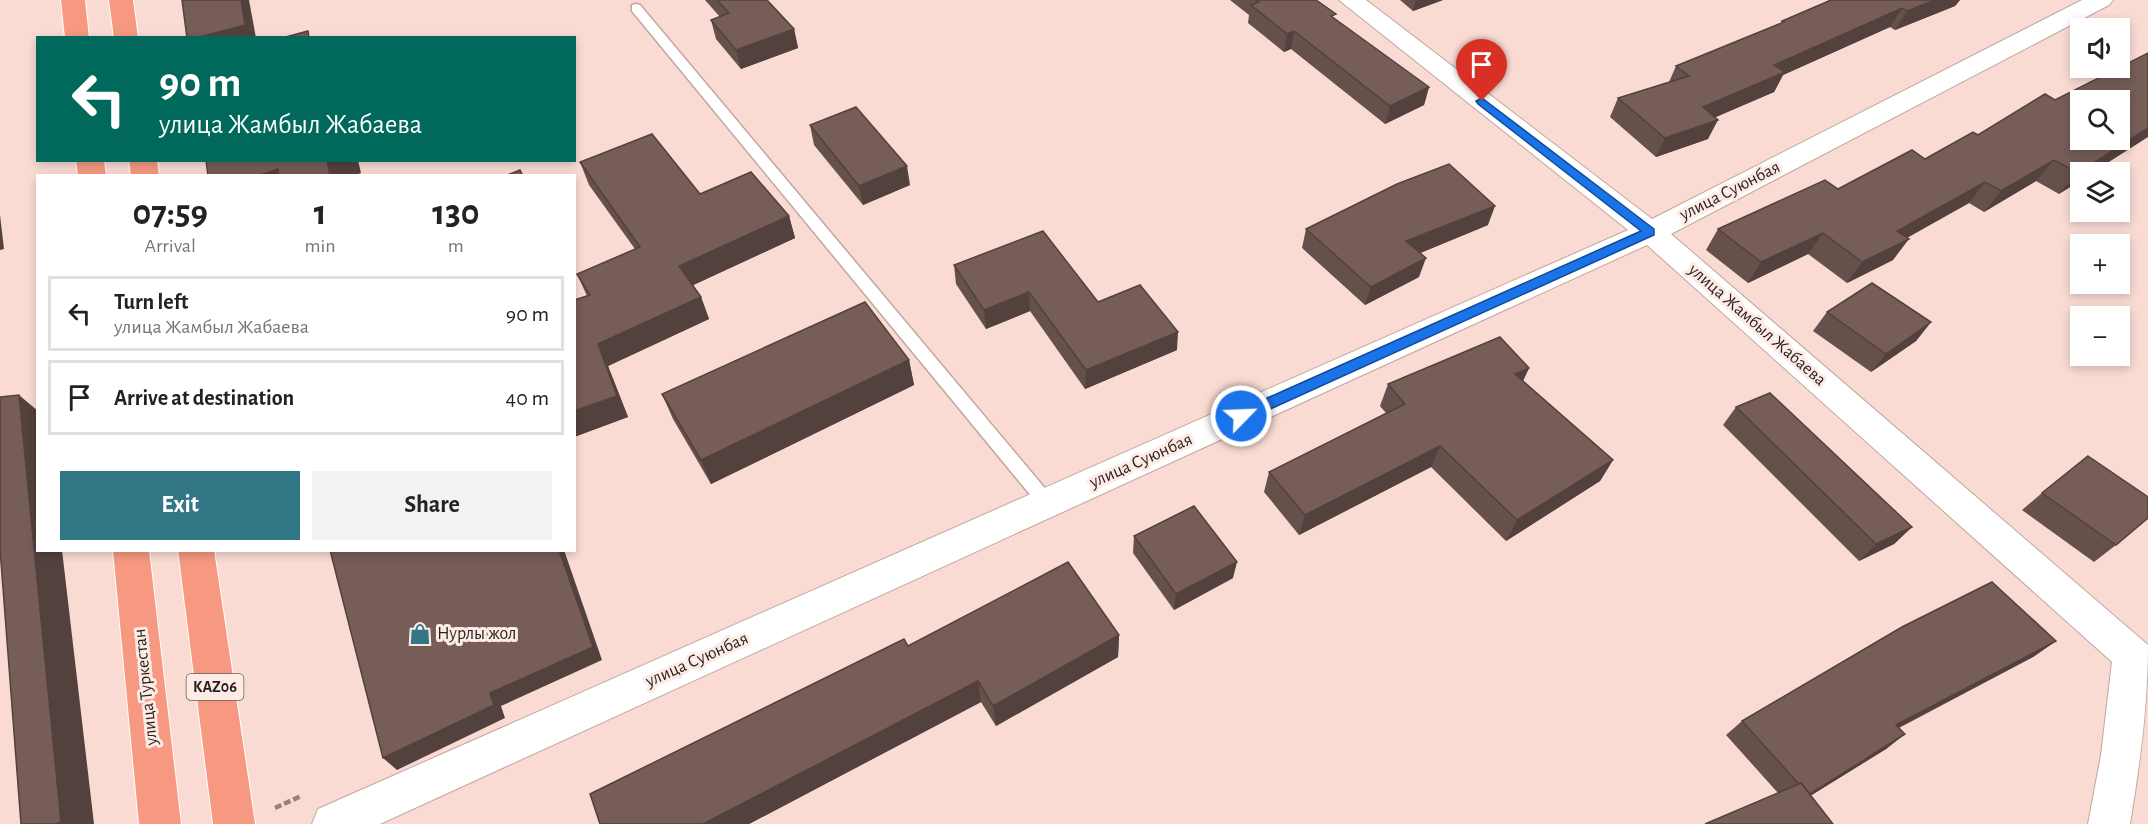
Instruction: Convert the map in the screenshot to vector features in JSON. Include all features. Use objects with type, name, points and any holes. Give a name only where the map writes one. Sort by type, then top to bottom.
[{"type":"highway","points":[[74,0],[77,36]]},
{"type":"highway","points":[[121,0],[126,36]]},
{"type":"highway","name":"улица Туркестан","points":[[131,552],[160,824]]},
{"type":"highway","name":"KАZ06","points":[[196,552],[249,819]]},
{"type":"street","name":"улица Жамбыл Жабаева","points":[[1351,0],[1650,232],[2140,662]]},
{"type":"street","name":"улица Суюнбая","points":[[333,824],[1650,232],[2101,0]]},
{"type":"street","points":[[2109,824],[2140,662]]},
{"type":"lane","points":[[636,8],[1047,504]]},
{"type":"path","points":[[249,819],[307,793]]},
{"type":"building","points":[[182,0],[241,0],[245,25],[204,36],[187,36]]},
{"type":"building","points":[[717,0],[767,0],[794,29],[736,50],[711,20],[729,13]]},
{"type":"building","points":[[1256,0],[1316,0],[1336,14],[1331,16],[1429,87],[1390,106],[1294,31],[1287,34],[1251,5],[1259,2]]},
{"type":"building","points":[[1831,0],[1935,0],[1907,11],[1902,8],[1774,65],[1785,72],[1703,107],[1718,120],[1665,138],[1618,98],[1689,76],[1676,66],[1784,22],[1782,21]]},
{"type":"building","points":[[308,31],[309,36],[289,36]]},
{"type":"building","points":[[2148,53],[2148,128],[2130,140],[2130,90],[2075,90],[2099,78],[2130,78],[2130,62]]},
{"type":"building","points":[[2070,92],[2070,150],[2114,150],[2095,162],[2070,162],[2070,169],[2054,160],[2001,191],[1985,182],[1897,231],[1909,239],[1862,262],[1823,233],[1761,262],[1718,229],[1825,180],[1838,189],[1912,150],[1925,159],[1973,132],[1978,135],[2045,94],[2055,100]]},
{"type":"building","points":[[856,107],[907,166],[859,186],[810,125]]},
{"type":"building","points":[[652,134],[700,194],[751,172],[789,216],[679,266],[701,297],[598,344],[617,396],[576,410],[576,299],[590,295],[577,274],[640,247],[580,162]]},
{"type":"building","points":[[206,162],[327,162],[330,174],[279,174],[278,169],[263,174],[208,174]]},
{"type":"building","points":[[1449,164],[1495,206],[1406,241],[1426,258],[1371,287],[1306,229],[1397,184]]},
{"type":"building","points":[[520,170],[522,174],[510,174]]},
{"type":"building","points":[[1043,231],[1098,302],[1140,285],[1178,332],[1086,370],[1029,292],[984,310],[954,265]]},
{"type":"building","points":[[1872,283],[1931,322],[1886,354],[1827,312]]},
{"type":"building","points":[[865,302],[909,360],[701,460],[662,394]]},
{"type":"building","points":[[1500,337],[1529,368],[1515,374],[1613,460],[1517,520],[1440,446],[1305,515],[1269,472],[1405,404],[1388,384]]},
{"type":"building","points":[[1770,393],[1912,527],[1876,544],[1736,407]]},
{"type":"building","points":[[19,395],[61,822],[56,824],[21,824],[0,549],[0,397]]},
{"type":"building","points":[[2088,456],[2148,497],[2148,518],[2116,545],[2042,493]]},
{"type":"building","points":[[1194,506],[1237,562],[1176,594],[1134,536]]},
{"type":"building","points":[[331,552],[560,552],[593,647],[490,693],[494,705],[383,758]]},
{"type":"building","points":[[1068,562],[1119,635],[993,706],[978,681],[703,824],[600,824],[590,794],[904,639],[908,646]]},
{"type":"building","points":[[1992,582],[2056,641],[1896,725],[1905,734],[1810,794],[1742,721],[1902,627]]},
{"type":"building","points":[[1801,783],[1833,824],[1705,824]]},
{"type":"place","name":"Нурлы жол","points":[[420,634]]},
{"type":"route","points":[[1241,416],[1650,232],[1482,101]]}]
